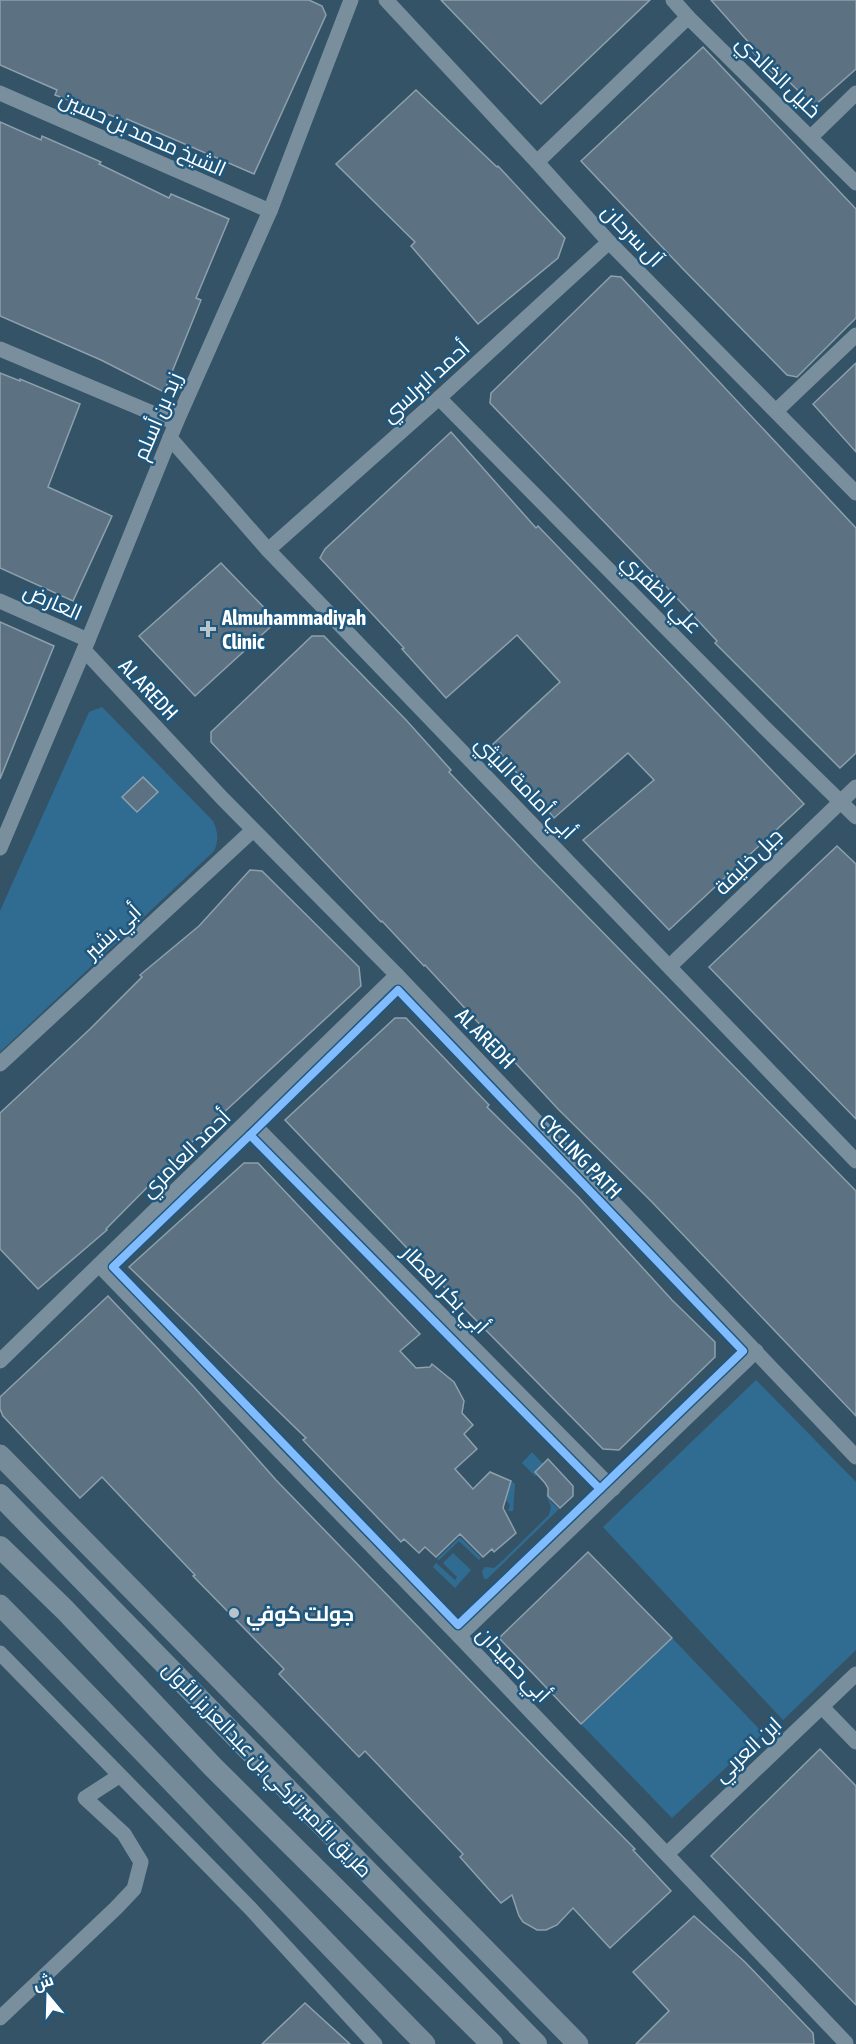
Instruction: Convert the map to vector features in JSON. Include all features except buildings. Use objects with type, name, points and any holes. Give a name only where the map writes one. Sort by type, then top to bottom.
[{"type":"main road","points":[[0,1455],[578,2044]]},
{"type":"main road","name":"طريق الأمير تركي بن عبدالعزيز الأول","points":[[0,1495],[536,2044]]},
{"type":"main road","name":"طريق الأمير تركي بن عبدالعزيز الأول","points":[[0,1546],[213,1766],[492,2044]]},
{"type":"main road","points":[[0,1605],[425,2044]]},
{"type":"street","name":"زيد بن أسلم","points":[[0,847],[86,645],[176,423],[270,211],[351,0]]},
{"type":"street","name":"آل سرحان","points":[[386,0],[609,242],[856,493]]},
{"type":"street","name":"خليل الخالدي","points":[[673,0],[856,183]]},
{"type":"street","points":[[537,162],[688,16]]},
{"type":"street","name":"الشيخ محمد بن حسين","points":[[0,93],[270,211]]},
{"type":"street","points":[[811,137],[856,93]]},
{"type":"street","name":"أحمد البرلسي","points":[[268,550],[439,398],[609,242]]},
{"type":"street","points":[[776,411],[856,335]]},
{"type":"street","points":[[0,349],[176,423]]},
{"type":"street","name":"علي الظفري","points":[[439,398],[856,817]]},
{"type":"street","name":"أبي أمامة الليثي","points":[[170,438],[268,550],[856,1161]]},
{"type":"street","name":"العارض","points":[[0,601],[86,645]]},
{"type":"street","name":"AL AREDH","points":[[86,645],[253,830],[398,975],[856,1457]]},
{"type":"street","name":"جبل خليفة","points":[[670,966],[856,787]]},
{"type":"street","name":"أبي بشير","points":[[0,1064],[253,830]]},
{"type":"street","name":"أحمد العامري","points":[[0,1361],[398,975]]},
{"type":"street","name":"أبي بكر العطار","points":[[249,1120],[612,1489]]},
{"type":"street","name":"أبي حميدان","points":[[99,1265],[459,1636],[846,2044]]},
{"type":"street","points":[[459,1636],[756,1351]]},
{"type":"street","points":[[0,1653],[250,1908],[375,2044]]},
{"type":"street","name":"ابن العربي","points":[[667,1854],[856,1674]]},
{"type":"street","points":[[822,1707],[856,1742]]},
{"type":"street","points":[[0,2018],[116,1908],[134,1888],[141,1862],[124,1834],[85,1798],[120,1776]]},
{"type":"street","points":[[846,2044],[856,2034]]},
{"type":"shaded area","points":[[102,707],[213,821],[217,836],[216,847],[0,1052],[0,911],[89,712]]},
{"type":"shaded area","points":[[756,1380],[856,1482],[856,1650],[783,1720],[603,1527]]},
{"type":"shaded area","points":[[532,1452],[543,1464],[534,1472],[537,1475],[535,1476],[522,1463]]},
{"type":"shaded area","points":[[511,1481],[515,1484],[513,1511],[508,1511],[510,1505],[506,1500]]},
{"type":"shaded area","points":[[546,1494],[559,1509],[487,1579],[484,1579],[482,1571],[485,1567],[494,1568],[549,1515],[551,1507]]},
{"type":"shaded area","points":[[460,1537],[481,1558],[479,1560],[459,1541],[439,1560],[437,1559]]},
{"type":"shaded area","points":[[453,1553],[471,1570],[455,1588],[433,1567],[436,1563],[455,1580],[457,1577],[443,1563]]},
{"type":"shaded area","points":[[672,1638],[763,1733],[672,1818],[581,1724]]},
{"type":"cycle path","name":"CYCLING PATH","points":[[398,990],[743,1351],[600,1489],[250,1135],[398,990]]},
{"type":"cycle path","points":[[250,1135],[113,1267],[458,1625],[600,1489]]},
{"type":"place","name":"Almuhammadiyah Clinic","points":[[208,629]]},
{"type":"place","name":"جولت كوفي","points":[[234,1613]]}]
